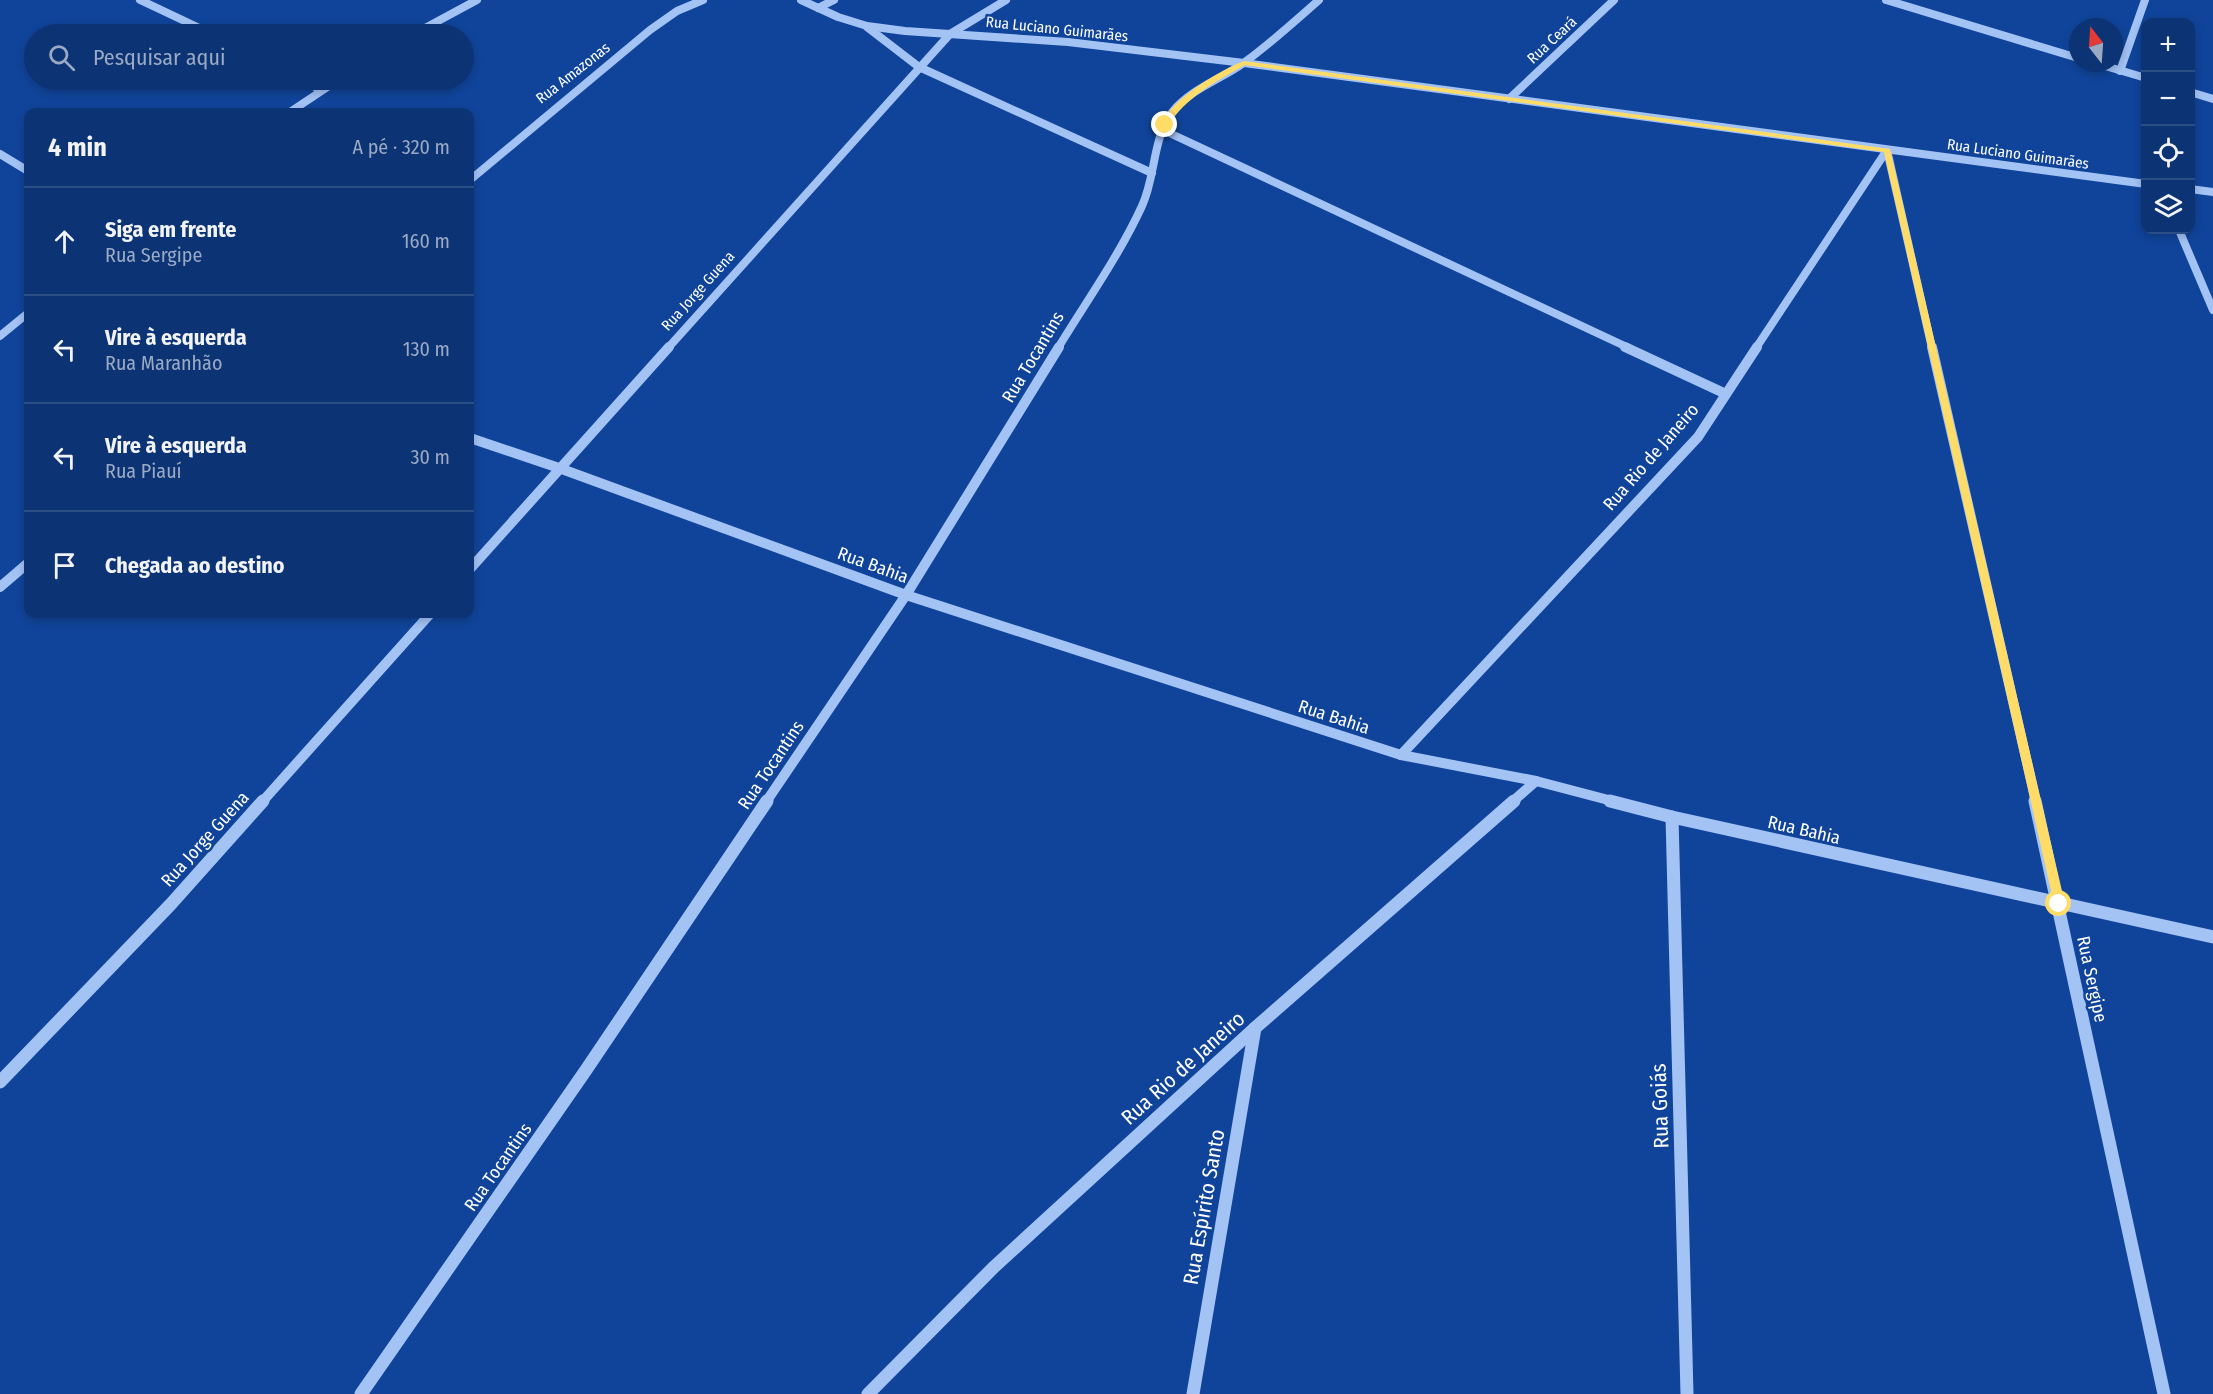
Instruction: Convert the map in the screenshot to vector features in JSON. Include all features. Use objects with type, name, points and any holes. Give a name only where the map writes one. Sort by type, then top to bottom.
[{"type":"street","points":[[140,0],[191,24]]},
{"type":"street","points":[[433,24],[477,0]]},
{"type":"street","name":"Rua Amazonas","points":[[474,176],[536,121],[633,44],[683,8],[703,0]]},
{"type":"street","name":"Rua Luciano Guimarães","points":[[801,0],[867,26],[1046,40],[1244,63],[2141,183]]},
{"type":"street","points":[[818,8],[834,0]]},
{"type":"street","name":"Rua Jorge Guena","points":[[474,564],[950,34],[1006,0]]},
{"type":"street","name":"Rua Tocantins","points":[[361,1394],[586,1070],[906,594],[1119,249],[1143,204],[1163,130],[1174,110],[1200,88],[1244,63],[1319,0]]},
{"type":"street","name":"Rua Ceará","points":[[1509,99],[1614,0]]},
{"type":"street","points":[[1886,0],[2069,55]]},
{"type":"street","points":[[2123,62],[2145,0]]},
{"type":"street","name":"Rua Luciano Guimarães","points":[[867,26],[919,67],[1152,173]]},
{"type":"street","points":[[2123,71],[2141,77]]},
{"type":"street","points":[[296,108],[321,90]]},
{"type":"street","points":[[2195,94],[2213,99]]},
{"type":"street","points":[[1163,130],[1726,394]]},
{"type":"street","name":"Rua Rio de Janeiro","points":[[1401,755],[1698,436],[1887,150]]},
{"type":"street","name":"Rua Sergipe","points":[[1887,150],[2059,904],[2164,1394]]},
{"type":"street","points":[[0,154],[24,169]]},
{"type":"street","points":[[2195,190],[2213,192]]},
{"type":"street","points":[[2181,234],[2213,310]]},
{"type":"street","points":[[0,336],[24,316]]},
{"type":"street","name":"Rua Bahia","points":[[474,439],[906,594],[1069,649],[1401,755],[1536,781],[1672,817],[2213,937]]},
{"type":"street","points":[[0,587],[24,566]]},
{"type":"street","name":"Rua Jorge Guena","points":[[0,1082],[171,904],[426,618]]},
{"type":"street","name":"Rua Rio de Janeiro","points":[[868,1394],[994,1267],[1255,1028],[1536,781]]},
{"type":"street","name":"Rua Goiás","points":[[1672,817],[1687,1394]]},
{"type":"street","name":"Rua Espírito Santo","points":[[1193,1394],[1255,1028]]},
{"type":"route","points":[[1165,125],[1174,110],[1200,88],[1244,63],[1887,150],[2059,904]]}]
